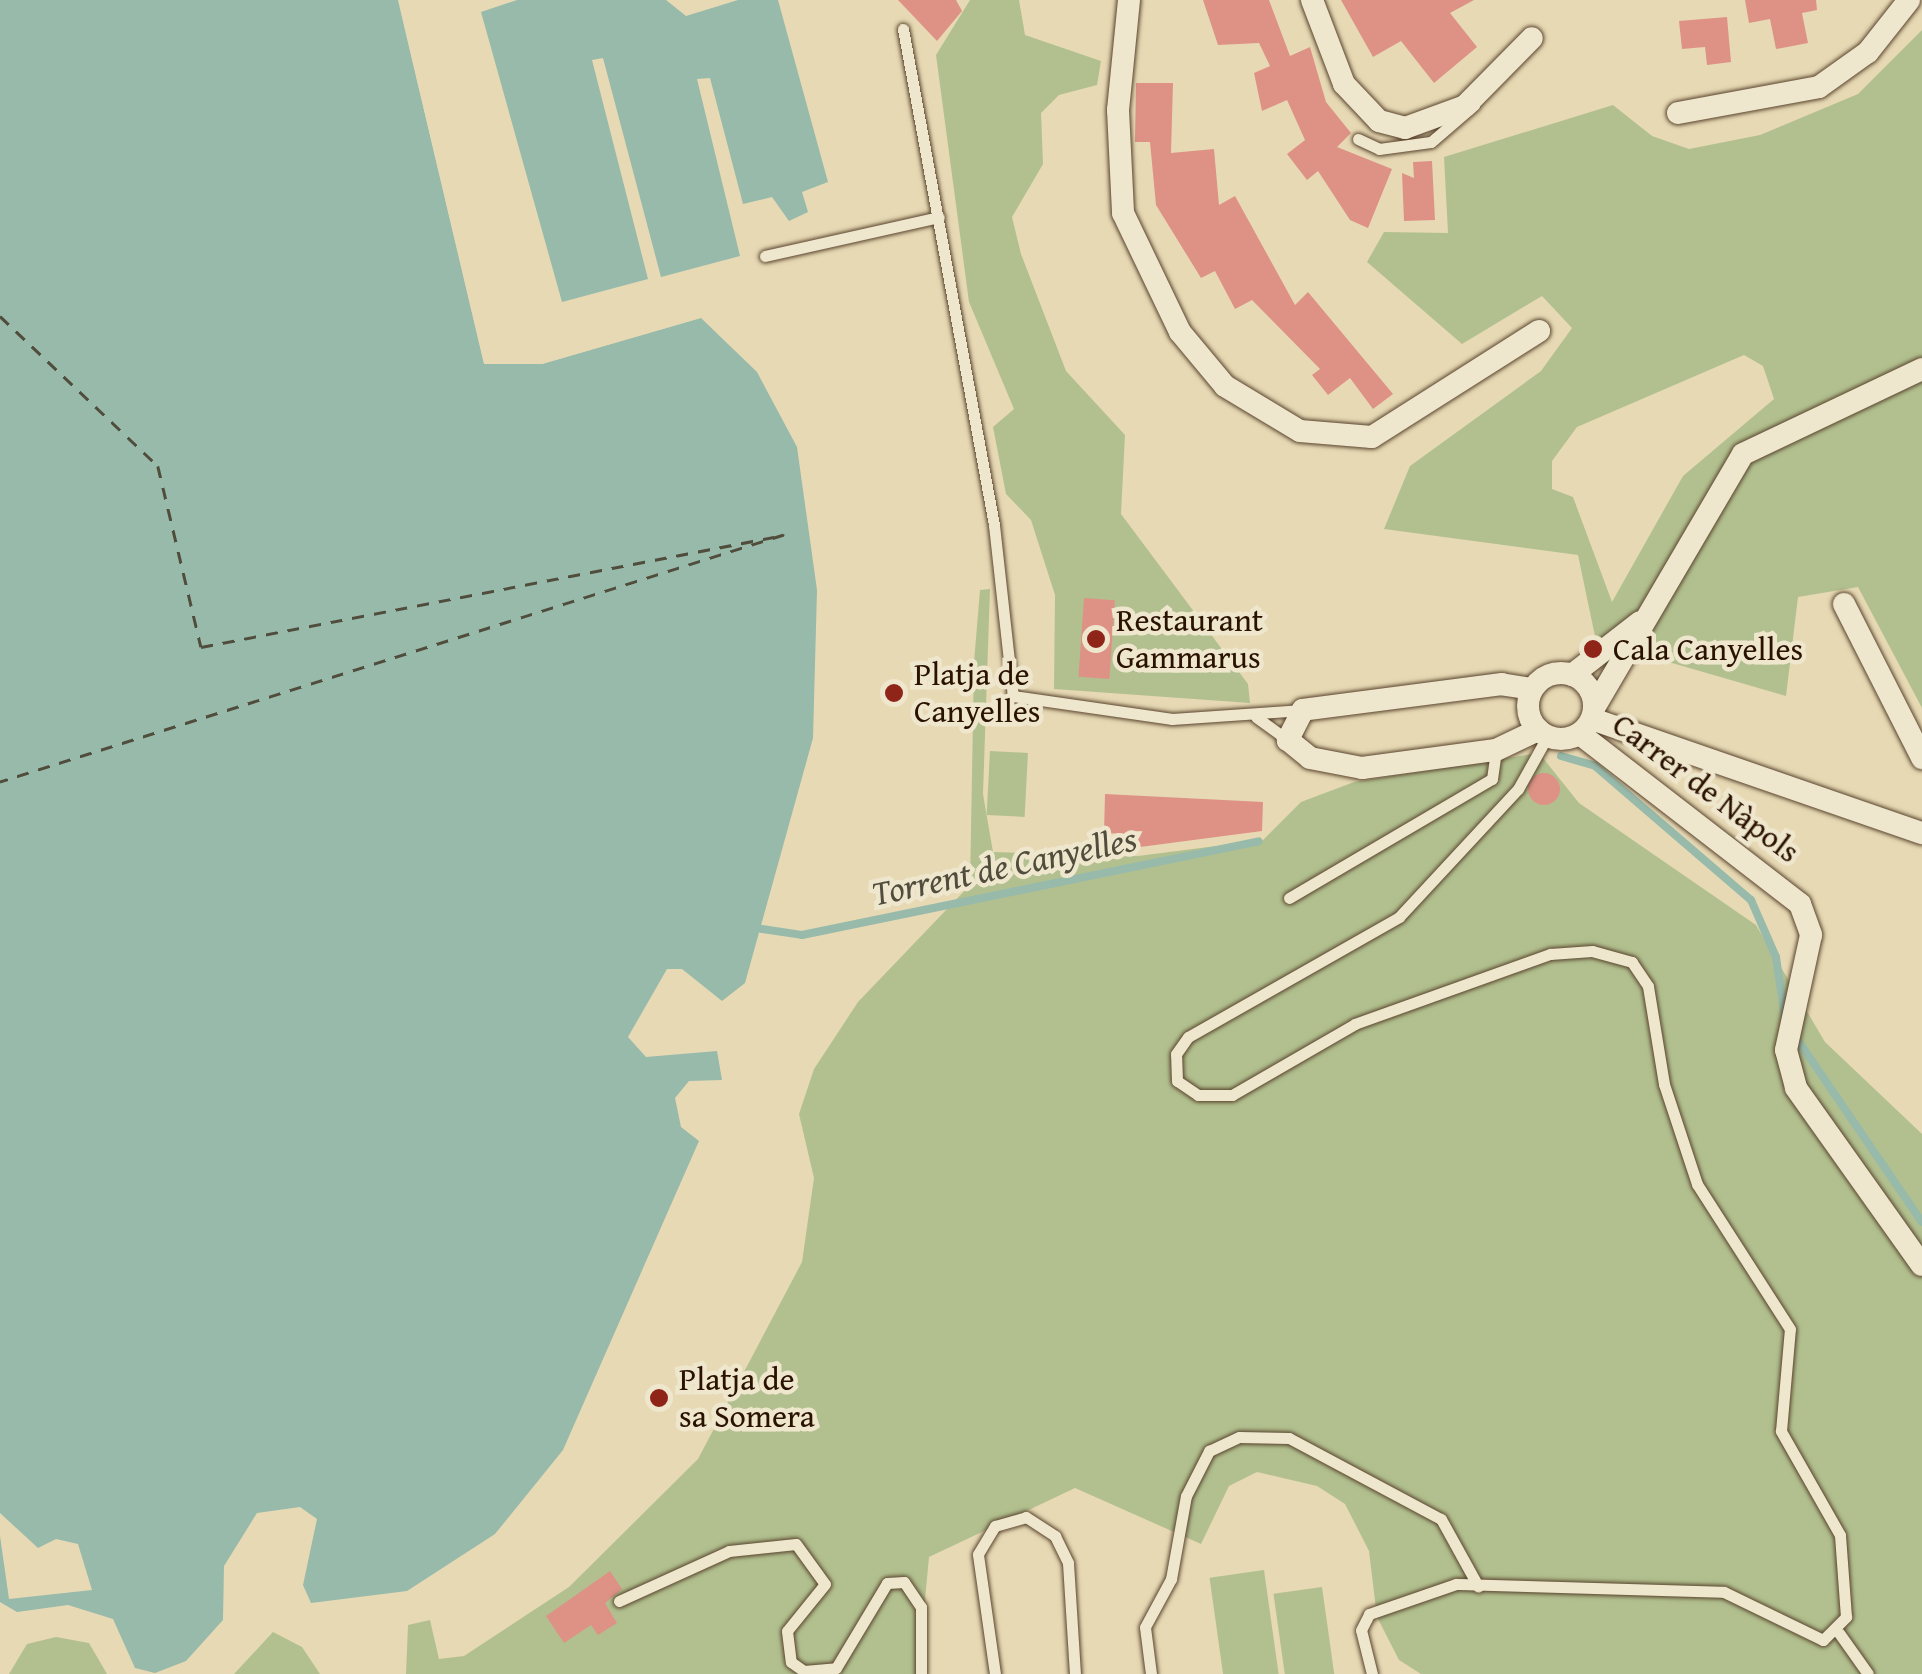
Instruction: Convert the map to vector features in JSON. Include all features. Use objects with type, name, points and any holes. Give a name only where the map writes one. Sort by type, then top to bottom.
[{"type":"street","points":[[1129,0],[1118,110],[1123,213],[1180,332],[1225,386],[1300,431],[1372,438],[1539,331]]},
{"type":"street","points":[[1312,0],[1330,63],[1379,121],[1423,126],[1477,97],[1532,38]]},
{"type":"street","points":[[1678,113],[1819,87],[1868,52],[1909,0]]},
{"type":"street","points":[[1589,720],[1744,454],[1922,369]]},
{"type":"street","points":[[1844,604],[1922,758]]},
{"type":"street","points":[[1532,690],[1549,675],[1572,674],[1654,608]]},
{"type":"street","name":"Carrer de Nàpols","points":[[1572,674],[1589,720],[1800,904],[1811,935],[1786,1050],[1796,1088],[1922,1264]]},
{"type":"street","points":[[1532,690],[1502,684],[1302,710],[1288,740],[1310,758],[1362,768],[1496,750],[1589,720],[1922,833]]},
{"type":"street","points":[[1532,690],[1542,734]]},
{"type":"lane","points":[[903,29],[994,525],[1013,696],[1086,712],[1256,717],[1302,710]]},
{"type":"lane","points":[[1358,140],[1379,148],[1431,142],[1469,118],[1477,97]]},
{"type":"lane","points":[[765,256],[939,217]]},
{"type":"lane","points":[[1256,717],[1288,740]]},
{"type":"lane","points":[[1542,734],[1518,788],[1427,891],[1351,949],[1188,1037],[1176,1054],[1177,1081],[1198,1095],[1232,1095],[1354,1024],[1550,954],[1592,951],[1632,962],[1648,986],[1664,1084],[1698,1184],[1790,1329],[1781,1432],[1840,1535],[1848,1593],[1839,1634],[1868,1674]]},
{"type":"lane","points":[[1289,898],[1492,779],[1496,750]]},
{"type":"lane","points":[[1151,1674],[1145,1627],[1171,1579],[1186,1496],[1209,1451],[1239,1437],[1289,1438],[1441,1519],[1478,1586]]},
{"type":"lane","points":[[995,1674],[978,1554],[1010,1516],[1042,1524],[1063,1549],[1075,1674]]},
{"type":"lane","points":[[619,1600],[729,1551],[796,1544],[825,1584],[787,1631],[792,1662],[804,1671],[836,1668],[887,1583],[904,1582],[921,1607],[920,1674]]},
{"type":"lane","points":[[1372,1674],[1362,1630],[1369,1614],[1415,1592],[1478,1586],[1724,1592],[1754,1600],[1802,1636],[1839,1634]]},
{"type":"green space","points":[[970,0],[1019,0],[1025,35],[1101,61],[1097,85],[1059,95],[1041,113],[1043,164],[1012,217],[1021,254],[1066,371],[1125,435],[1121,514],[1248,684],[1250,703],[1054,689],[1055,595],[1031,520],[1006,494],[993,427],[1014,409],[969,302],[936,55]]},
{"type":"green space","points":[[1922,30],[1922,708],[1858,587],[1798,597],[1786,696],[1596,641],[1578,555],[1384,529],[1410,466],[1541,371],[1572,328],[1542,296],[1462,344],[1367,262],[1384,232],[1448,233],[1444,157],[1613,105],[1652,136],[1689,149],[1760,135],[1858,94]],"holes":[[[1744,355],[1763,366],[1774,399],[1683,476],[1612,602],[1573,497],[1552,489],[1552,461],[1577,427]]]},
{"type":"green space","points":[[990,589],[983,794],[993,852],[1138,856],[1263,840],[1301,802],[1354,782],[1539,753],[1579,803],[1756,925],[1825,1042],[1922,1134],[1922,1674],[1421,1674],[1399,1660],[1377,1617],[1369,1551],[1345,1504],[1317,1486],[1257,1472],[1229,1486],[1201,1544],[1075,1488],[929,1557],[918,1674],[406,1674],[408,1625],[430,1620],[439,1659],[464,1656],[569,1587],[698,1459],[802,1262],[814,1178],[799,1114],[814,1069],[858,1002],[970,885],[974,662],[980,590]]},
{"type":"green space","points":[[990,751],[1028,753],[1025,817],[987,815]]},
{"type":"green space","points":[[1264,1570],[1279,1674],[1223,1674],[1210,1578]]},
{"type":"green space","points":[[1322,1587],[1334,1674],[1285,1674],[1273,1594]]},
{"type":"green space","points":[[273,1632],[302,1647],[320,1674],[234,1674]]},
{"type":"green space","points":[[56,1637],[89,1643],[107,1674],[9,1674],[27,1644]]},
{"type":"shaded area","points":[[0,0],[398,0],[484,363],[542,364],[701,318],[757,372],[797,447],[817,590],[813,738],[745,983],[722,1001],[682,969],[667,969],[628,1037],[646,1057],[717,1051],[722,1080],[689,1081],[675,1098],[681,1127],[699,1141],[563,1450],[495,1534],[407,1591],[311,1603],[303,1585],[317,1519],[300,1507],[257,1513],[224,1566],[223,1620],[186,1661],[155,1673],[135,1668],[113,1619],[68,1605],[17,1612],[0,1602],[0,1536],[9,1599],[92,1590],[78,1544],[56,1539],[38,1548],[0,1513]]},
{"type":"shaded area","points":[[517,0],[666,0],[686,16],[738,0],[778,0],[828,182],[802,192],[808,212],[789,221],[772,197],[743,204],[710,78],[697,79],[740,256],[661,277],[603,58],[592,60],[648,279],[562,302],[481,12]]},
{"type":"pier","points":[[398,0],[488,359],[541,359],[700,313],[707,316],[542,364],[484,364]]},
{"type":"building","points":[[898,0],[956,0],[962,11],[937,41]]},
{"type":"building","points":[[1203,0],[1269,0],[1290,56],[1310,47],[1326,102],[1351,133],[1337,147],[1392,169],[1368,228],[1350,220],[1318,171],[1307,180],[1287,154],[1305,140],[1287,100],[1262,111],[1254,73],[1270,66],[1259,43],[1218,45]]},
{"type":"building","points":[[1341,0],[1474,0],[1450,13],[1477,47],[1434,83],[1401,41],[1373,57]]},
{"type":"building","points":[[1745,0],[1816,0],[1817,10],[1802,13],[1808,43],[1776,49],[1770,19],[1749,23]]},
{"type":"building","points":[[1727,17],[1731,62],[1707,65],[1705,47],[1682,49],[1679,21]]},
{"type":"building","points":[[1136,83],[1173,83],[1171,153],[1214,149],[1219,205],[1235,196],[1295,305],[1308,292],[1393,394],[1373,409],[1350,378],[1328,395],[1312,375],[1320,369],[1252,300],[1235,309],[1215,271],[1201,278],[1156,205],[1150,142],[1135,142]]},
{"type":"building","points":[[1432,161],[1435,220],[1404,221],[1402,173],[1414,178],[1413,162]]},
{"type":"building","name":"Restaurant Gammarus","points":[[1084,598],[1115,600],[1109,679],[1078,677]]},
{"type":"building","points":[[1544,773],[1556,777],[1560,789],[1556,801],[1544,805],[1532,801],[1528,789],[1532,777]]},
{"type":"building","points":[[1105,794],[1263,802],[1262,831],[1140,847],[1132,834],[1104,833]]},
{"type":"building","points":[[610,1571],[622,1589],[605,1603],[617,1623],[598,1635],[591,1625],[564,1643],[546,1616]]},
{"type":"waterway","name":"Torrent de Canyelles","points":[[1561,756],[1595,766],[1751,900],[1776,957],[1786,1025]]},
{"type":"waterway","name":"Torrent de Canyelles","points":[[762,929],[802,935],[1258,841]]},
{"type":"waterway","name":"Torrent de Canyelles","points":[[1795,1036],[1922,1222]]},
{"type":"ferry route","points":[[0,316],[158,466],[201,647],[784,535],[0,782]]},
{"type":"place","name":"Restaurant Gammarus","points":[[1096,639]]},
{"type":"place","name":"Cala Canyelles","points":[[1593,649]]},
{"type":"place","name":"Platja de Canyelles","points":[[894,693]]},
{"type":"place","name":"Platja de sa Somera","points":[[659,1398]]}]
